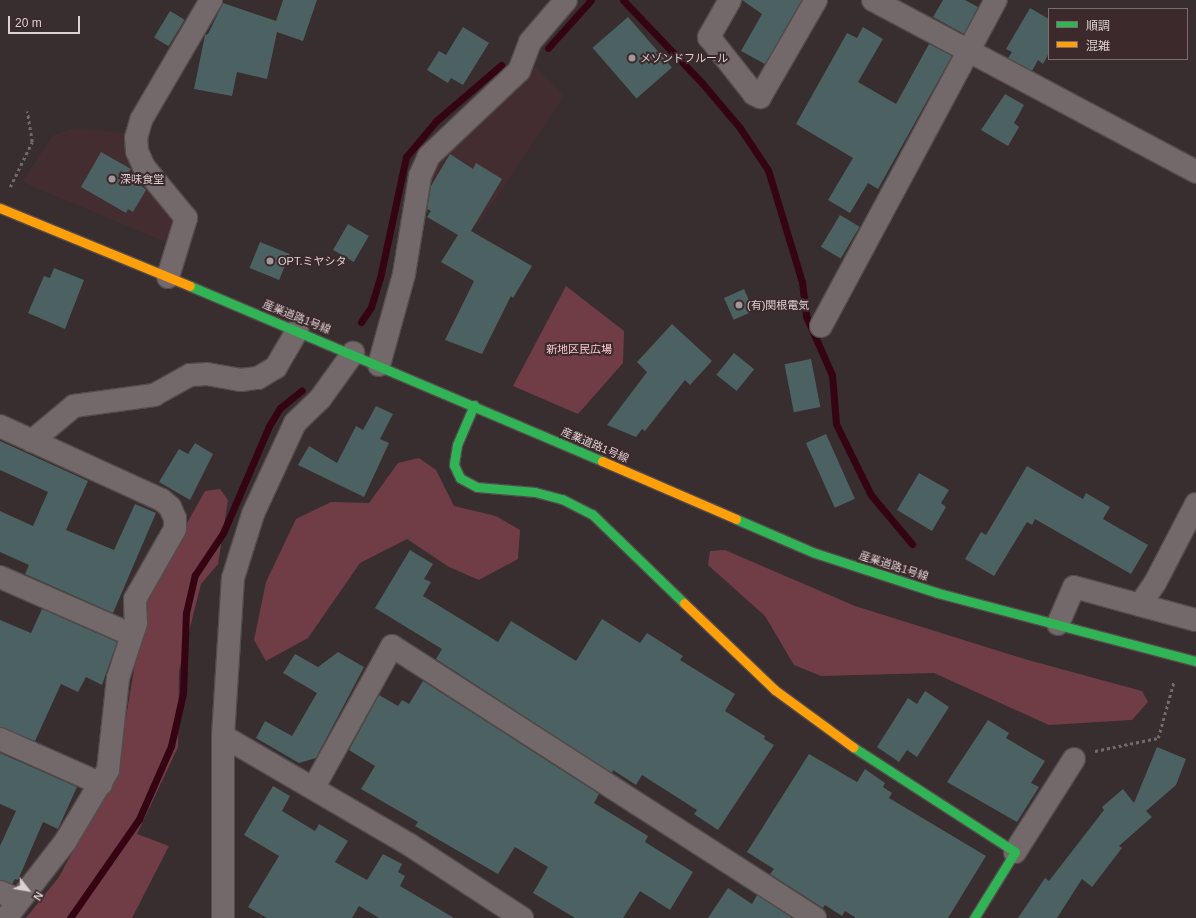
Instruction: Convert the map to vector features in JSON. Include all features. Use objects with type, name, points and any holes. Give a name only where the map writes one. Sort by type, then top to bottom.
[{"type":"street","points":[[168,277],[186,218],[144,167],[137,151],[136,138],[141,120],[210,0]]},
{"type":"street","points":[[379,365],[404,274],[420,176],[429,156],[518,71],[530,42],[566,0]]},
{"type":"street","points":[[730,0],[709,37],[754,94],[760,97],[816,0]]},
{"type":"street","points":[[873,0],[1196,172]]},
{"type":"street","points":[[820,326],[996,0]]},
{"type":"street","name":"産業道路1号線","points":[[0,208],[352,353],[815,553],[938,593],[1196,661]]},
{"type":"street","points":[[32,441],[74,406],[154,395],[190,375],[207,374],[241,380],[258,378],[276,367],[298,331]]},
{"type":"street","points":[[223,918],[223,736],[233,578],[253,514],[295,423],[320,399],[352,353]]},
{"type":"street","points":[[474,405],[457,445],[454,465],[460,478],[477,487],[535,492],[562,499],[592,514],[775,690],[818,724],[1015,852]]},
{"type":"street","points":[[0,426],[170,507],[176,518],[175,529],[135,599],[136,623],[118,678],[111,757],[101,784],[65,842],[10,896],[6,918]]},
{"type":"street","points":[[1140,605],[1154,583],[1196,504]]},
{"type":"street","points":[[0,577],[132,635]]},
{"type":"street","points":[[1058,624],[1074,587],[1196,620]]},
{"type":"street","points":[[314,787],[392,646],[815,918]]},
{"type":"street","points":[[223,736],[314,787],[522,918]]},
{"type":"street","points":[[0,739],[101,784]]},
{"type":"street","points":[[974,918],[1074,759]]},
{"type":"path","points":[[8,190],[32,142],[27,111]]},
{"type":"path","points":[[1074,759],[1088,752],[1158,738],[1174,681]]},
{"type":"shaded area","points":[[535,67],[564,96],[479,224],[424,192],[437,160],[468,124]]},
{"type":"shaded area","points":[[74,128],[127,133],[175,218],[168,243],[22,182],[53,135]]},
{"type":"green space","name":"新地区民広場","points":[[566,286],[624,331],[623,363],[578,414],[513,386]]},
{"type":"green space","points":[[419,458],[436,470],[454,506],[496,516],[520,530],[518,559],[479,580],[449,567],[407,539],[360,563],[308,638],[266,661],[254,640],[266,582],[296,519],[331,502],[369,503],[398,463]]},
{"type":"green space","points":[[220,489],[228,500],[218,564],[201,584],[179,671],[178,747],[137,834],[169,846],[132,918],[26,918],[59,877],[117,769],[147,595],[205,491]]},
{"type":"green space","points":[[725,550],[855,606],[1028,660],[1142,691],[1148,702],[1132,720],[1049,725],[934,673],[821,676],[794,665],[765,616],[708,565],[710,551]]},
{"type":"building","points":[[283,0],[317,0],[303,41],[277,32],[267,79],[237,72],[232,96],[194,89],[205,35],[208,34],[223,3],[276,21]]},
{"type":"building","points":[[742,0],[802,0],[765,64],[741,51],[762,14]]},
{"type":"building","points":[[943,0],[965,0],[978,7],[964,34],[933,17]]},
{"type":"building","points":[[1030,8],[1048,18],[1048,55],[1043,64],[1038,60],[1032,71],[1008,58],[1012,52],[1006,49]]},
{"type":"building","points":[[170,11],[185,20],[169,46],[154,38]]},
{"type":"building","name":"メゾンドフルール","points":[[628,17],[672,68],[636,98],[593,48]]},
{"type":"building","points":[[463,27],[489,43],[463,85],[451,78],[448,83],[427,70],[439,51],[446,55]]},
{"type":"building","points":[[863,27],[883,39],[858,82],[896,104],[929,44],[952,56],[878,189],[868,183],[850,213],[828,200],[853,158],[796,124],[847,33],[857,38]]},
{"type":"building","points":[[1005,94],[1024,105],[1014,123],[1019,127],[1008,146],[981,130]]},
{"type":"building","name":"深味食堂","points":[[101,152],[131,169],[128,173],[146,190],[133,212],[128,209],[126,213],[81,187]]},
{"type":"building","points":[[450,154],[473,169],[476,163],[502,179],[471,231],[532,266],[513,298],[511,296],[482,354],[445,340],[474,281],[441,262],[458,235],[427,217],[431,211],[427,209],[431,186]]},
{"type":"building","points":[[840,215],[860,227],[841,259],[821,247]]},
{"type":"building","points":[[348,224],[369,236],[354,262],[333,250]]},
{"type":"building","name":"OPT.ミヤシタ","points":[[260,242],[290,254],[279,280],[250,268]]},
{"type":"building","points":[[54,268],[84,280],[65,329],[28,313],[44,276],[50,278]]},
{"type":"building","name":"(有)関根電気","points":[[744,289],[754,311],[734,320],[724,298]]},
{"type":"building","points":[[672,324],[712,361],[690,385],[685,380],[645,431],[642,429],[636,437],[607,425],[647,372],[637,362]]},
{"type":"building","points":[[734,353],[754,369],[737,391],[716,375]]},
{"type":"building","points":[[811,359],[820,407],[794,412],[784,364]]},
{"type":"building","points":[[376,406],[393,414],[380,439],[389,443],[364,497],[298,465],[309,446],[337,463],[356,426],[363,430]]},
{"type":"building","points":[[826,434],[855,499],[835,508],[806,443]]},
{"type":"building","points":[[0,441],[88,481],[66,530],[114,550],[135,504],[156,513],[113,613],[25,574],[29,565],[0,552],[0,511],[33,526],[48,492],[0,470]]},
{"type":"building","points":[[195,443],[213,454],[190,500],[159,482],[179,449],[188,454]]},
{"type":"building","points":[[1027,466],[1083,499],[1086,493],[1110,507],[1103,519],[1148,545],[1131,574],[1035,519],[1032,525],[1027,522],[994,576],[965,559],[981,532],[986,535]]},
{"type":"building","points":[[919,473],[949,490],[941,503],[946,507],[932,531],[897,510]]},
{"type":"building","points":[[410,550],[433,564],[424,579],[431,582],[423,596],[498,642],[511,621],[576,661],[602,619],[640,643],[647,633],[683,656],[680,660],[735,694],[725,711],[765,736],[764,739],[774,745],[718,830],[694,814],[697,810],[642,775],[636,785],[613,770],[612,773],[436,659],[442,649],[375,608]]},
{"type":"building","points":[[42,609],[117,642],[102,685],[86,677],[78,692],[61,684],[35,741],[0,727],[0,620],[31,633]]},
{"type":"building","points":[[338,652],[364,667],[316,758],[299,763],[256,738],[265,721],[292,736],[317,693],[283,673],[295,654],[318,667]]},
{"type":"building","points":[[423,681],[599,794],[594,803],[648,836],[645,842],[693,872],[670,910],[640,891],[623,918],[575,918],[533,893],[548,867],[515,847],[498,874],[415,826],[418,822],[361,789],[375,766],[349,750],[379,695],[398,706],[402,700],[409,704]]},
{"type":"building","points":[[925,691],[949,707],[917,757],[907,750],[899,762],[877,747],[908,698],[917,704]]},
{"type":"building","points":[[988,720],[1009,733],[1006,738],[1045,761],[1031,783],[1039,787],[1017,822],[947,782]]},
{"type":"building","points":[[1157,747],[1186,759],[1176,785],[1146,811],[1152,817],[1119,846],[1122,848],[1092,887],[1082,879],[1057,918],[1018,918],[1045,878],[1049,881],[1104,810],[1102,807],[1123,789],[1134,803]]},
{"type":"building","points":[[0,753],[77,787],[58,829],[43,822],[18,880],[15,879],[12,884],[0,880],[0,846],[16,811],[0,804]]},
{"type":"building","points":[[809,754],[857,782],[865,769],[885,783],[883,787],[892,793],[889,798],[986,856],[948,918],[856,918],[845,911],[842,916],[825,905],[823,908],[770,874],[774,869],[747,852]]},
{"type":"building","points":[[273,786],[290,796],[282,811],[315,831],[319,824],[348,841],[335,862],[367,880],[383,854],[402,864],[398,872],[405,876],[400,886],[454,918],[379,918],[359,906],[352,918],[267,918],[248,907],[279,856],[244,835]]},
{"type":"building","points":[[728,888],[752,904],[757,895],[792,918],[708,918]]},
{"type":"waterway","points":[[548,48],[591,0]]},
{"type":"waterway","points":[[623,0],[702,83],[740,128],[768,170],[802,282],[806,316],[832,375],[836,424],[871,495],[912,544]]},
{"type":"waterway","points":[[361,322],[371,307],[380,278],[406,157],[436,121],[501,65]]},
{"type":"waterway","points":[[70,918],[139,819],[171,746],[183,693],[186,613],[195,575],[223,533],[269,426],[280,408],[302,390]]},
{"type":"traffic: fast","points":[[190,286],[602,461]]},
{"type":"traffic: fast","points":[[474,405],[457,445],[454,465],[460,478],[477,487],[535,492],[562,499],[592,514],[684,603]]},
{"type":"traffic: fast","points":[[736,519],[815,553],[938,593],[1196,661]]},
{"type":"traffic: fast","points":[[853,747],[1015,852],[974,918]]},
{"type":"traffic: slow","points":[[0,208],[190,286]]},
{"type":"traffic: slow","points":[[602,461],[736,519]]},
{"type":"traffic: slow","points":[[684,603],[775,690],[853,747]]},
{"type":"place","name":"メゾンドフルール","points":[[632,58]]},
{"type":"place","name":"深味食堂","points":[[112,179]]},
{"type":"place","name":"OPT.ミヤシタ","points":[[270,261]]},
{"type":"place","name":"(有)関根電気","points":[[739,305]]}]
